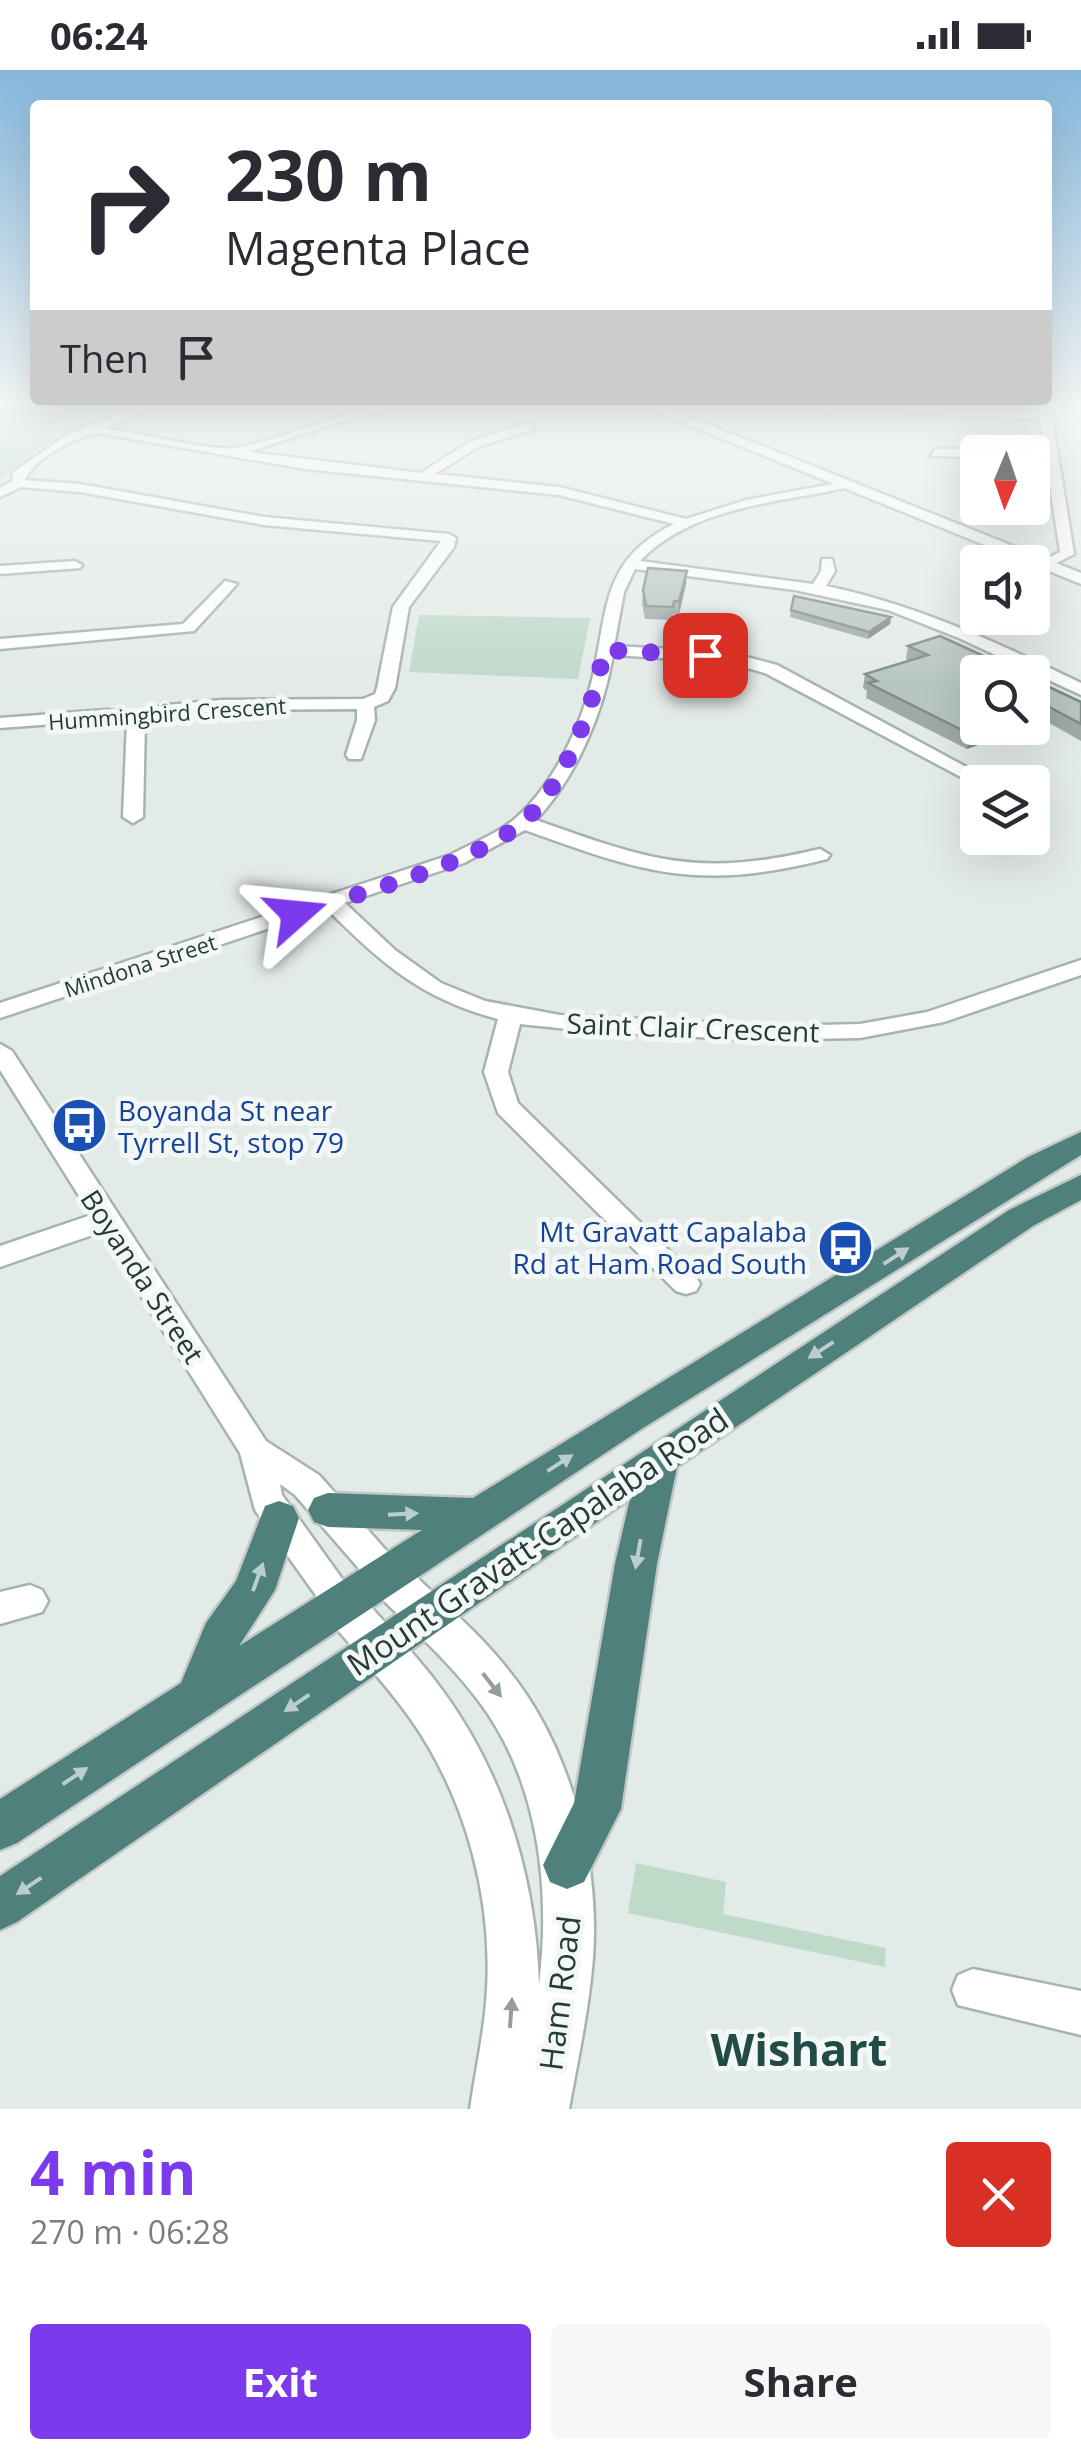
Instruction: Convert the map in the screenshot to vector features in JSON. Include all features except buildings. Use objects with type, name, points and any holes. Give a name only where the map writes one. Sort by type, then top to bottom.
[{"type":"highway","name":"Mount Gravatt-Capalaba Road","points":[[0,1826],[630,1418],[838,1294],[1039,1164],[1081,1142]]},
{"type":"highway","name":"Mount Gravatt-Capalaba Road","points":[[0,1906],[425,1615],[1021,1218],[1081,1186]]},
{"type":"highway","points":[[567,1865],[597,1809],[636,1564],[660,1459]]},
{"type":"highway","points":[[328,1510],[478,1515]]},
{"type":"highway","points":[[199,1694],[221,1637],[254,1590],[278,1518]]},
{"type":"street","points":[[120,495],[264,521],[449,538],[447,547],[401,607],[386,688],[382,697],[365,704],[366,720],[356,755]]},
{"type":"street","points":[[576,495],[687,523]]},
{"type":"street","points":[[629,564],[656,539],[687,523],[799,495]]},
{"type":"street","points":[[872,495],[995,545]]},
{"type":"street","points":[[1050,562],[1067,554],[1065,495]]},
{"type":"street","points":[[816,589],[828,571],[826,562]]},
{"type":"street","points":[[629,564],[816,589],[896,608],[945,626],[1081,690]]},
{"type":"street","name":"Mindona Street","points":[[0,1011],[457,859],[523,822],[554,782],[595,698],[614,595],[629,564]]},
{"type":"street","points":[[0,570],[75,565]]},
{"type":"street","points":[[1050,567],[1081,579]]},
{"type":"street","points":[[0,644],[188,628],[230,584]]},
{"type":"street","points":[[604,650],[727,657],[772,669],[960,769]]},
{"type":"street","name":"Hummingbird Crescent","points":[[0,724],[106,715],[136,718],[168,710],[222,706],[365,704]]},
{"type":"street","points":[[134,817],[136,718]]},
{"type":"street","points":[[523,822],[673,872],[736,874],[820,856]]},
{"type":"street","name":"Saint Clair Crescent","points":[[332,902],[392,959],[424,983],[449,996],[511,1016],[802,1035],[870,1029],[960,1008],[1081,966]]},
{"type":"street","points":[[511,1016],[496,1058],[496,1086],[508,1108],[686,1284]]},
{"type":"street","name":"Boyanda Street","points":[[0,1051],[254,1450],[267,1500],[278,1518],[342,1604]]},
{"type":"street","points":[[0,1257],[107,1220]]},
{"type":"street","name":"Boyanda Street","points":[[254,1450],[307,1485],[387,1576]]},
{"type":"street","name":"Ham Road","points":[[387,1576],[485,1675],[530,1744],[567,1865],[571,1900],[567,1980],[542,2109]]},
{"type":"street","name":"Ham Road","points":[[342,1604],[433,1714],[454,1749],[498,1857],[510,1930],[513,1986],[497,2109]]},
{"type":"street","points":[[973,1990],[1081,2013]]},
{"type":"green space","points":[[419,615],[590,618],[578,679],[409,672]]},
{"type":"green space","points":[[636,1863],[726,1882],[723,1914],[886,1948],[885,1967],[628,1913]]},
{"type":"place","name":"Boyanda St near Tyrrell St, stop 79","points":[[79,1126]]},
{"type":"place","name":"Mt Gravatt Capalaba Rd at Ham Road South","points":[[846,1247]]},
{"type":"district","name":"Wishart","points":[[799,2048]]},
{"type":"route","points":[[296,914],[457,859],[523,822],[554,782],[595,698],[604,650],[705,655]]}]
